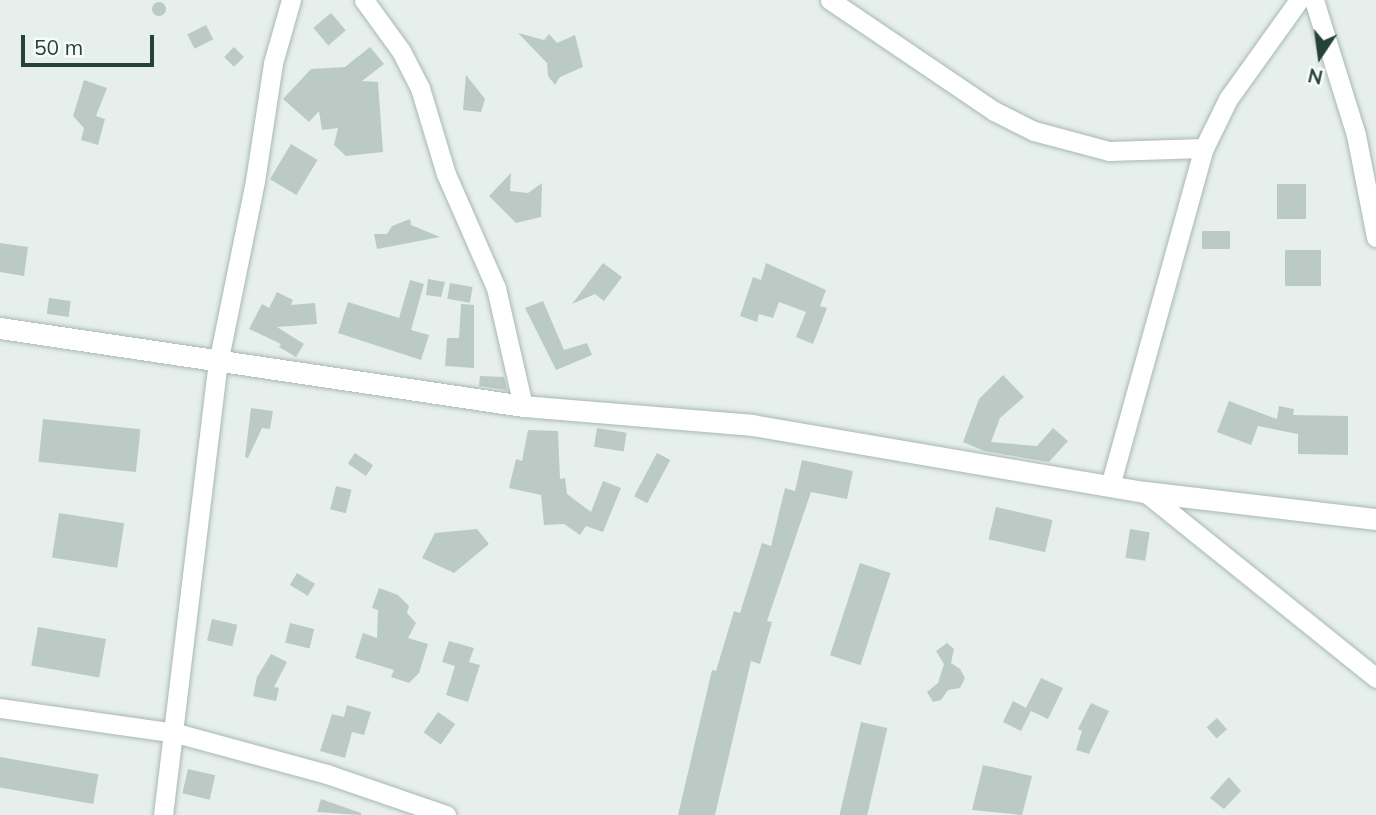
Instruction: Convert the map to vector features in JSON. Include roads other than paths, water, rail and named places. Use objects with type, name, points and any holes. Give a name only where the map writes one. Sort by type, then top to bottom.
[{"type":"main road","points":[[0,328],[218,363],[523,406],[752,425],[1145,492],[1376,519]]},
{"type":"street","points":[[163,815],[176,733],[218,363],[255,181],[273,63],[291,0]]},
{"type":"street","points":[[364,0],[401,51],[420,88],[446,174],[496,288],[523,406]]},
{"type":"street","points":[[1110,486],[1204,148],[1228,99],[1299,0]]},
{"type":"street","points":[[1314,0],[1356,135],[1376,237]]},
{"type":"street","points":[[831,1],[994,111],[1034,131],[1109,151],[1204,148]]},
{"type":"street","points":[[1145,492],[1376,678]]},
{"type":"street","points":[[0,708],[176,733],[327,774],[446,815]]}]
